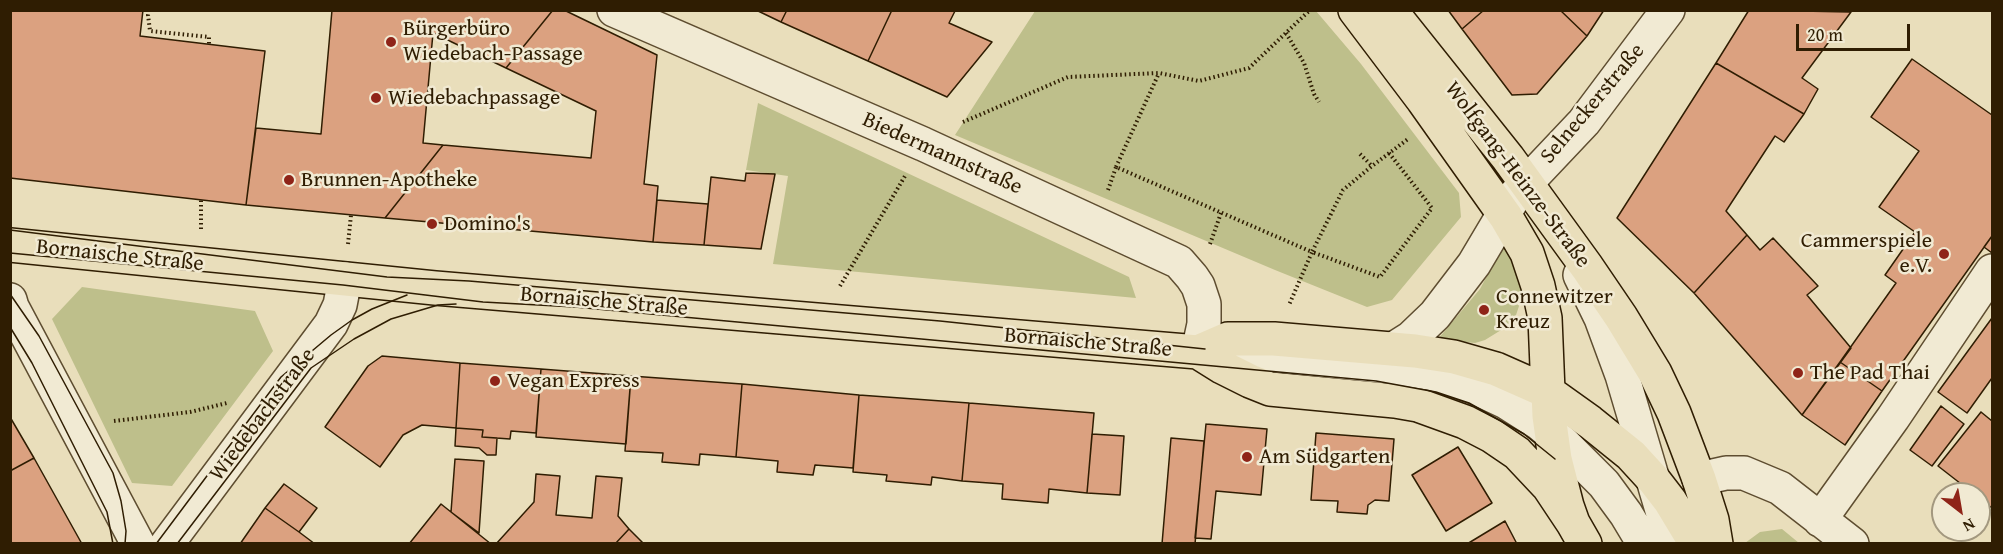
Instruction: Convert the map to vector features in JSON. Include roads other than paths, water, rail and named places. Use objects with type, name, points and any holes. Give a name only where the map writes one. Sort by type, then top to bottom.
[{"type":"main road","name":"Wolfgang-Heinze-Straße","points":[[1355,10],[1423,100],[1515,197],[1621,317],[1655,373],[1674,413],[1699,479],[1712,520],[1716,543]]},
{"type":"main road","name":"Wolfgang-Heinze-Straße","points":[[1390,10],[1461,97],[1515,197],[1527,254],[1545,318],[1553,446],[1562,491],[1579,533]]},
{"type":"main road","name":"Bornaische Straße","points":[[10,245],[345,279],[1202,350],[1221,341],[1236,338],[1274,339],[1454,357],[1512,375],[1548,392],[1608,436],[1639,463],[1653,479],[1681,517],[1696,543]]},
{"type":"main road","name":"Bornaische Straße","points":[[1202,350],[1231,372],[1270,388],[1418,405],[1465,422],[1492,436],[1517,453],[1549,487],[1579,533]]},
{"type":"street","name":"Biedermannstraße","points":[[614,10],[923,144],[1175,260],[1188,270],[1198,286],[1204,304],[1202,350]]},
{"type":"street","name":"Selneckerstraße","points":[[1515,197],[1584,122],[1668,10]]},
{"type":"street","name":"Wolfgang-Heinze-Straße","points":[[1392,350],[1411,338],[1435,315],[1474,264],[1515,197]]},
{"type":"street","points":[[1515,197],[1566,248],[1601,318],[1622,375],[1672,543]]},
{"type":"street","points":[[1820,520],[1893,418],[1992,271]]},
{"type":"street","name":"Wiedebachstraße","points":[[167,543],[331,324],[340,305],[345,279]]},
{"type":"street","points":[[10,300],[80,437],[138,543]]},
{"type":"street","points":[[1202,350],[1390,367],[1434,374],[1474,387],[1506,402],[1553,446],[1604,484],[1644,543]]},
{"type":"street","points":[[1553,446],[1619,543]]},
{"type":"street","points":[[1699,479],[1726,473],[1744,473],[1780,488],[1852,543]]},
{"type":"tram line","points":[[10,230],[387,277],[469,281],[940,321],[1205,349]]},
{"type":"tram line","points":[[10,253],[343,285],[483,302],[575,307],[1376,381],[1436,392],[1469,403],[1524,434],[1555,459]]},
{"type":"tram line","points":[[10,294],[39,336],[113,473],[121,501],[126,531],[125,544]]},
{"type":"tram line","points":[[156,544],[281,377],[352,320],[407,295]]},
{"type":"tram line","points":[[177,544],[311,368],[354,339],[391,319],[438,305],[456,304]]},
{"type":"tram line","points":[[10,327],[32,363],[107,512],[113,544]]},
{"type":"place","name":"Bürgerbüro Wiedebach-Passage","points":[[391,42]]},
{"type":"place","name":"Wiedebachpassage","points":[[376,98]]},
{"type":"place","name":"Brunnen-Apotheke","points":[[289,180]]},
{"type":"place","name":"Domino's","points":[[432,224]]},
{"type":"place","name":"Cammerspiele e.V.","points":[[1944,254]]},
{"type":"place","name":"Connewitzer Kreuz","points":[[1484,310]]},
{"type":"place","name":"The Pad Thai","points":[[1798,373]]},
{"type":"place","name":"Vegan Express","points":[[495,381]]},
{"type":"place","name":"Am Südgarten","points":[[1247,457]]}]
